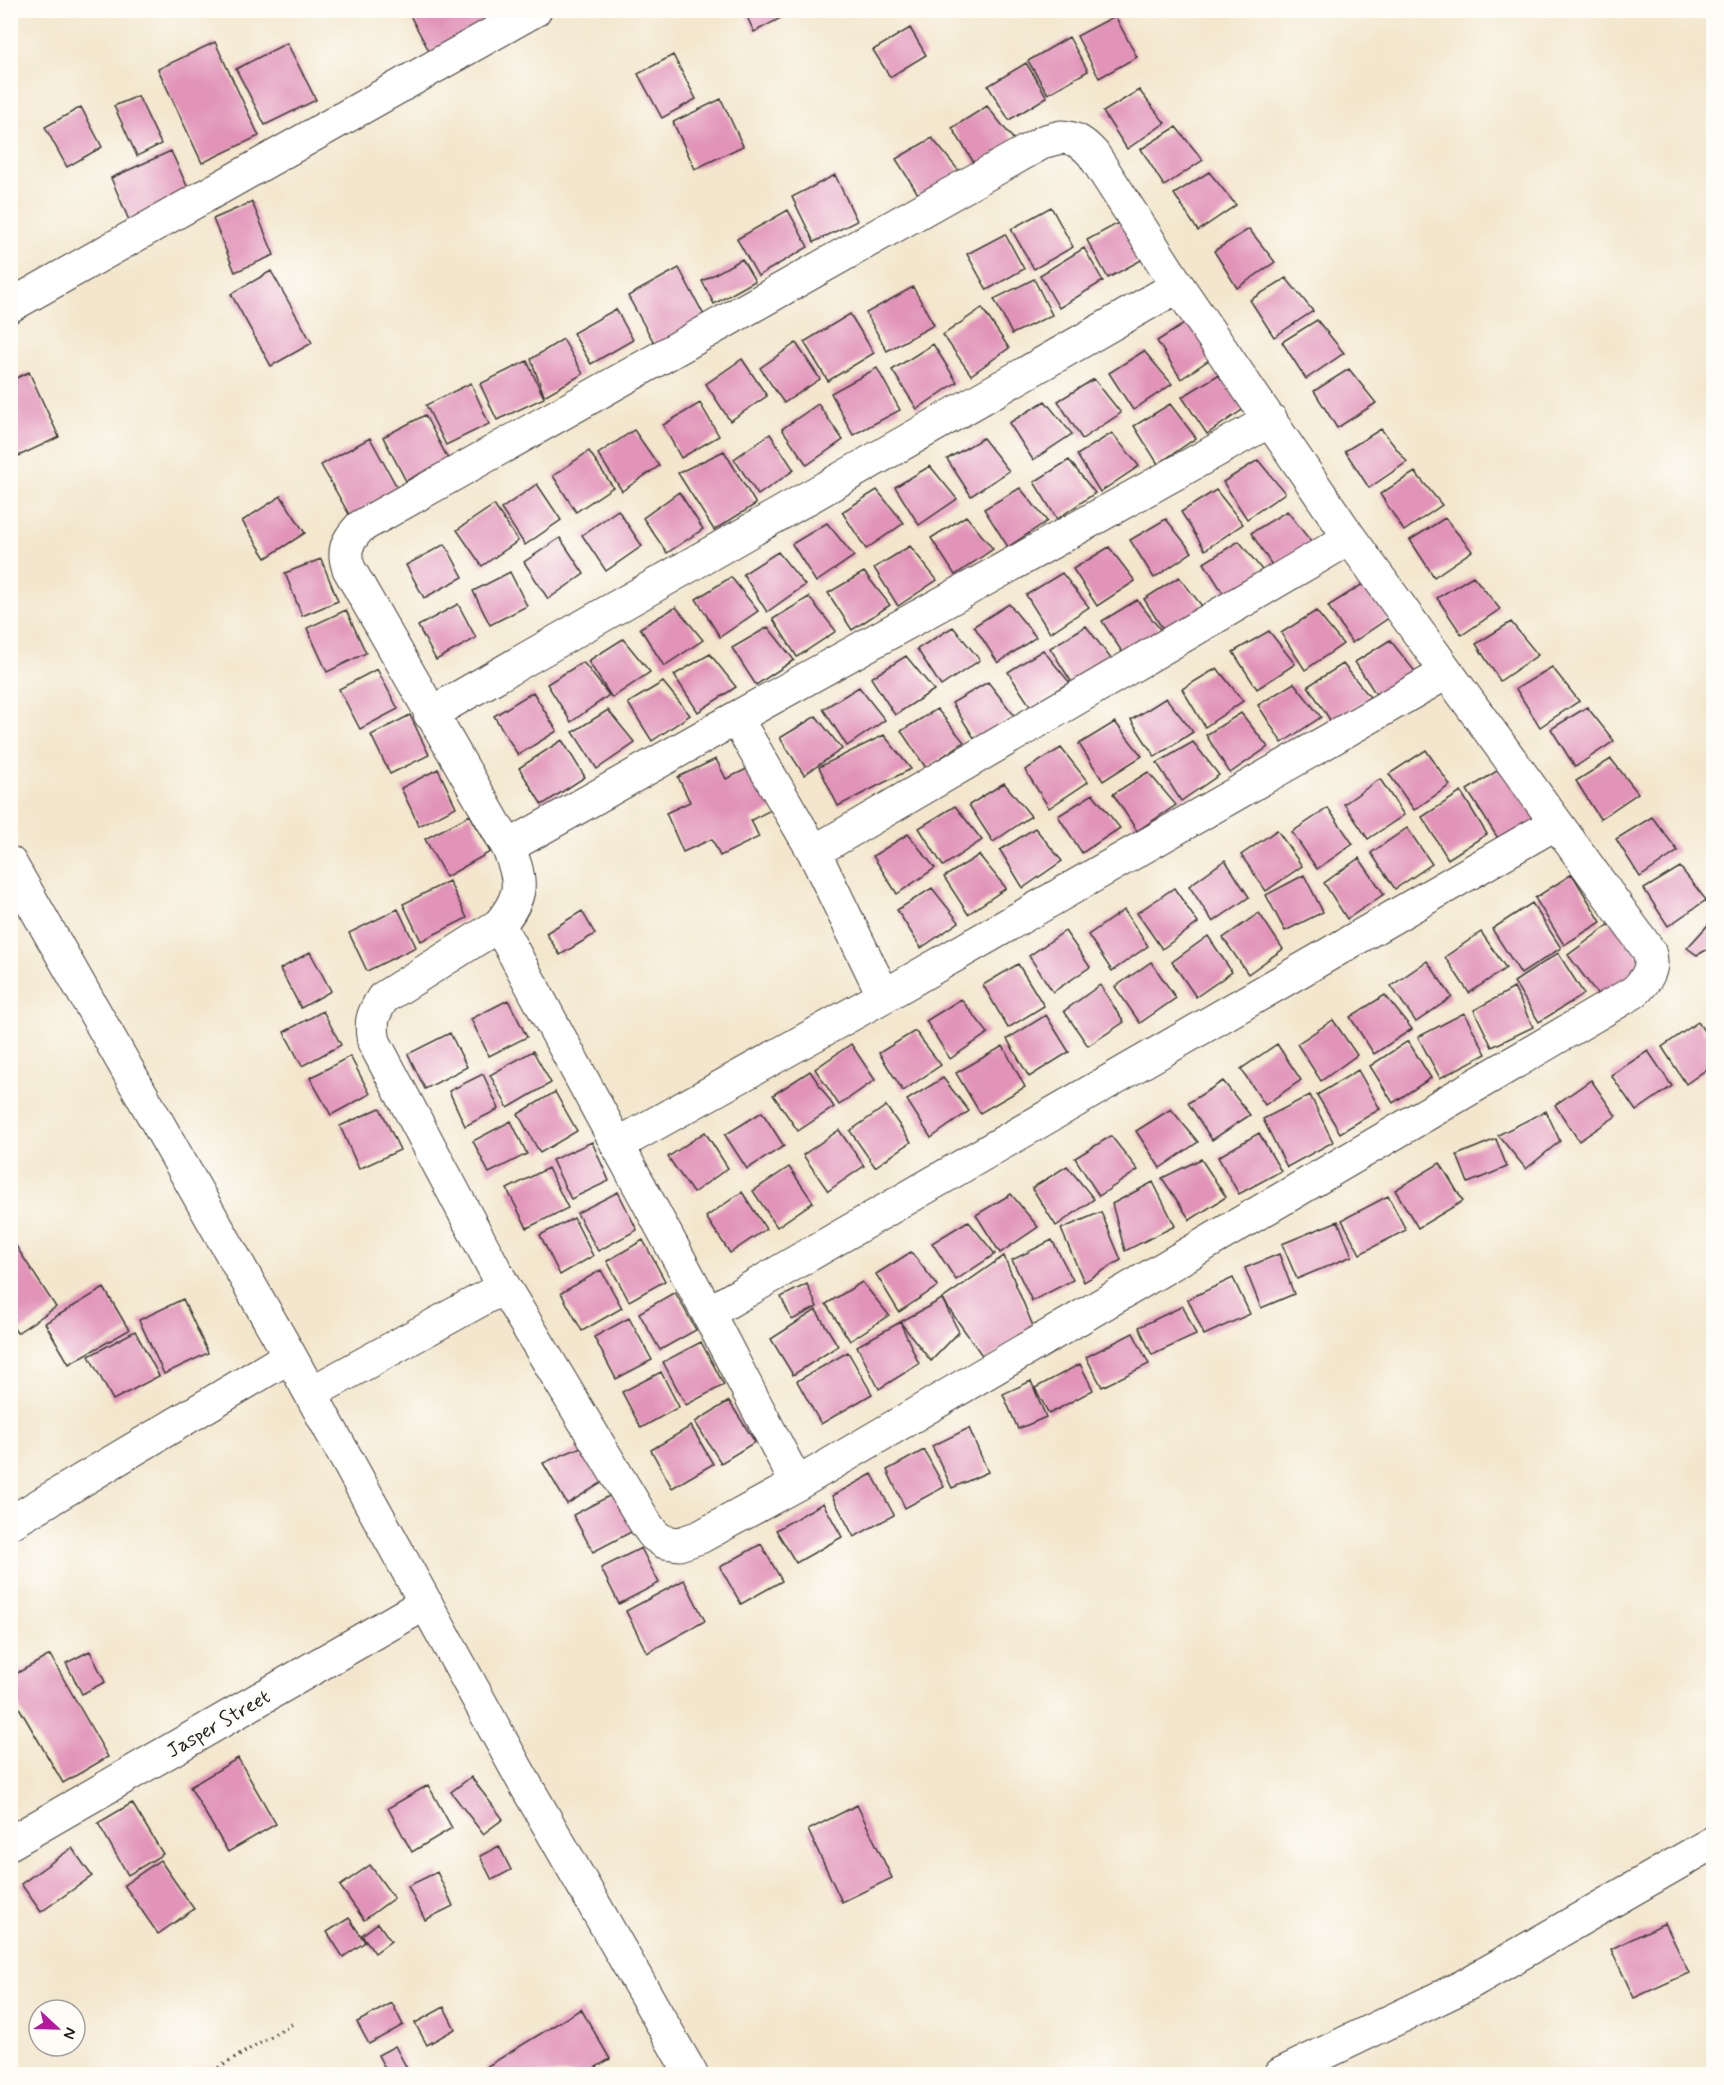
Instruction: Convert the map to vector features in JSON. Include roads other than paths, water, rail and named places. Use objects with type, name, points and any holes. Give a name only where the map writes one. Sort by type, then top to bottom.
[{"type":"street","points":[[10,306],[535,10]]},
{"type":"street","points":[[1061,137],[1072,138],[1082,143],[1093,154],[1178,286],[1271,420],[1350,538],[1446,673],[1649,951],[1652,960],[1650,971],[1644,982],[1634,992],[797,1484],[700,1537],[678,1544],[664,1542],[654,1535],[504,1287],[374,1042],[371,1026],[375,1010],[383,998],[499,925],[510,912],[517,897],[518,872],[508,848],[349,569],[345,548],[351,536],[360,527],[1045,141],[1061,137]]},
{"type":"street","points":[[430,714],[1178,286]]},
{"type":"street","points":[[508,848],[736,718],[1271,420]]},
{"type":"street","points":[[814,852],[1350,538]]},
{"type":"street","points":[[617,1145],[885,996],[1446,673]]},
{"type":"street","points":[[736,718],[814,852],[885,996]]},
{"type":"street","points":[[708,1313],[1556,823]]},
{"type":"street","points":[[10,863],[290,1356],[520,1775],[691,2074]]},
{"type":"street","points":[[499,925],[708,1313],[797,1484]]},
{"type":"street","points":[[311,1394],[504,1287]]},
{"type":"street","points":[[10,1523],[290,1356]]},
{"type":"street","name":"Jasper Street","points":[[10,1843],[426,1603]]},
{"type":"street","points":[[1281,2074],[1464,1986],[1713,1842]]}]
